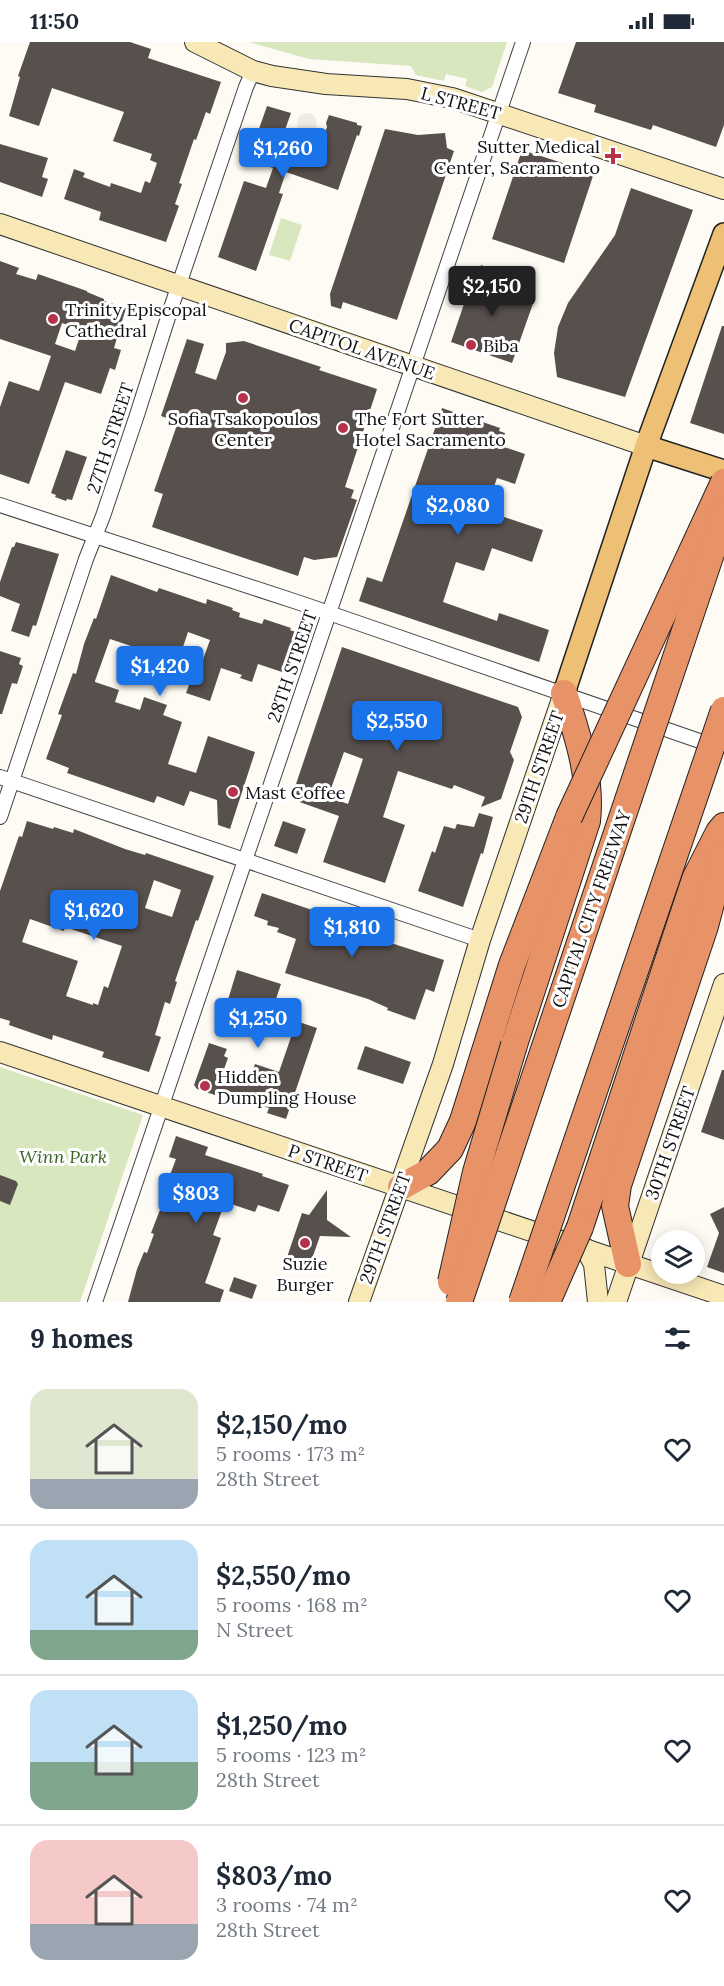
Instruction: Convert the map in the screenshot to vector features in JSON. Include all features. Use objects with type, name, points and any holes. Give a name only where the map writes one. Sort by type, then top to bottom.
[{"type":"highway","points":[[401,1187],[428,1172],[450,1149],[463,1121],[512,965],[569,817],[724,482]]},
{"type":"highway","name":"CAPITAL CITY FREEWAY","points":[[459,1302],[724,515]]},
{"type":"highway","points":[[447,1302],[476,1172],[514,1045],[587,821],[588,807],[583,755],[564,693]]},
{"type":"highway","points":[[522,1302],[724,710]]},
{"type":"highway","points":[[547,1302],[583,1238],[695,879],[724,826]]},
{"type":"highway","points":[[628,1264],[615,1206],[618,1185],[702,936],[724,854]]},
{"type":"main road","name":"L STREET","points":[[195,42],[272,76],[320,83],[407,89],[452,98],[724,189]]},
{"type":"main road","name":"CAPITOL AVENUE","points":[[0,224],[724,471]]},
{"type":"main road","name":"29TH STREET","points":[[359,1302],[443,1064],[480,940],[646,446],[724,234]]},
{"type":"main road","name":"30TH STREET","points":[[616,1302],[718,1022],[724,984]]},
{"type":"main road","name":"P STREET","points":[[0,1052],[401,1187],[583,1238],[628,1264],[724,1296]]},
{"type":"main road","points":[[583,1238],[594,1264],[598,1302]]},
{"type":"street","name":"28TH STREET","points":[[95,1302],[523,42]]},
{"type":"street","name":"27TH STREET","points":[[0,818],[6,779],[95,537],[178,286],[254,70]]},
{"type":"street","points":[[0,505],[564,693],[724,749]]},
{"type":"street","points":[[6,779],[480,940]]},
{"type":"green space","points":[[249,42],[507,42],[492,87],[482,92],[465,86],[467,79],[446,74],[444,81],[416,75],[411,66],[309,59]]},
{"type":"green space","points":[[281,218],[302,225],[290,261],[269,255]]},
{"type":"green space","name":"Winn Park","points":[[0,1067],[143,1115],[80,1302],[0,1302]]},
{"type":"shaded area","points":[[307,113],[314,116],[317,123],[314,130],[307,133],[300,130],[297,123],[300,116]]},
{"type":"building","points":[[30,42],[130,42],[151,49],[148,58],[221,82],[210,114],[206,112],[196,140],[194,139],[179,183],[182,184],[175,204],[179,206],[166,242],[99,220],[101,212],[64,199],[74,169],[85,173],[83,177],[110,187],[111,183],[141,193],[145,181],[150,183],[157,163],[150,160],[152,154],[113,141],[124,112],[52,88],[39,126],[9,116],[20,77],[18,76]]},
{"type":"building","points":[[576,42],[724,42],[724,125],[716,147],[653,125],[651,130],[594,112],[596,105],[558,93]]},
{"type":"building","points":[[267,106],[291,113],[285,130],[293,133],[298,141],[310,145],[312,143],[320,146],[329,115],[362,126],[338,190],[286,172],[279,193],[283,194],[256,271],[218,257],[244,181],[266,188],[273,168],[248,160]]},
{"type":"building","points":[[385,129],[418,135],[445,133],[447,148],[454,151],[397,320],[343,302],[341,309],[331,306],[330,294]]},
{"type":"building","points":[[0,144],[48,158],[42,177],[48,179],[42,197],[0,182]]},
{"type":"building","points":[[522,150],[594,173],[564,263],[492,239]]},
{"type":"building","points":[[631,188],[693,210],[625,397],[557,377],[554,353],[558,327],[568,303],[615,235]]},
{"type":"building","points":[[0,261],[19,268],[16,274],[36,280],[38,274],[87,291],[104,301],[126,308],[114,348],[121,350],[115,370],[110,368],[101,394],[65,382],[29,484],[0,474],[0,407],[9,381],[39,391],[51,356],[0,339]],"holes":[[[62,323],[82,330],[75,351],[55,344]]]},
{"type":"building","points":[[481,265],[496,271],[492,283],[535,298],[512,363],[451,342],[464,304],[459,302],[467,279],[476,282]]},
{"type":"building","points":[[722,326],[724,326],[724,434],[690,423]]},
{"type":"building","points":[[187,339],[204,344],[195,373],[216,380],[226,352],[226,343],[244,341],[321,367],[319,370],[377,389],[345,487],[354,490],[351,498],[357,500],[337,557],[314,560],[304,557],[298,576],[152,527],[163,494],[154,491],[178,422],[161,416]]},
{"type":"building","points":[[442,408],[500,428],[499,431],[505,433],[501,446],[525,454],[515,484],[497,478],[486,511],[543,530],[532,562],[492,548],[484,571],[456,562],[443,602],[497,621],[499,613],[549,630],[539,662],[359,601],[367,577],[382,582]]},
{"type":"building","points":[[66,450],[87,457],[72,500],[67,499],[66,501],[51,493]]},
{"type":"building","points":[[16,542],[59,554],[36,626],[33,625],[29,637],[11,631],[20,604],[0,596],[0,582],[12,547]]},
{"type":"building","points":[[111,575],[157,592],[159,588],[206,604],[207,599],[233,608],[232,610],[240,613],[239,617],[262,624],[264,619],[291,628],[290,630],[296,632],[282,672],[258,664],[252,682],[240,678],[242,675],[221,668],[210,701],[186,693],[192,677],[196,679],[210,640],[188,632],[172,680],[131,666],[137,648],[110,639],[95,681],[119,690],[115,702],[140,710],[144,697],[167,705],[163,715],[182,722],[168,764],[196,773],[208,736],[255,752],[230,829],[218,825],[217,800],[190,791],[184,806],[157,796],[154,803],[67,773],[69,768],[46,759],[62,715],[58,714],[73,673],[76,674],[84,644],[94,618],[96,619]]},
{"type":"building","points":[[342,647],[518,707],[522,717],[510,752],[514,760],[501,799],[481,807],[485,797],[454,785],[452,789],[398,771],[383,817],[405,825],[385,883],[323,862],[339,816],[291,799]],"holes":[[[344,752],[363,759],[348,804],[328,797]]]},
{"type":"building","points":[[0,651],[21,658],[19,664],[23,666],[17,684],[12,683],[2,714],[0,714]]},
{"type":"building","points":[[479,813],[493,817],[483,854],[481,853],[463,907],[418,891],[432,851],[435,853],[444,826],[455,829],[457,824],[474,827]]},
{"type":"building","points":[[27,821],[73,833],[74,829],[125,849],[145,855],[146,853],[214,876],[175,981],[177,982],[170,1004],[165,1002],[155,1035],[161,1037],[149,1072],[102,1057],[104,1052],[53,1035],[52,1040],[9,1025],[10,1021],[0,1018],[0,891],[19,836],[22,837]],"holes":[[[154,880],[181,890],[172,917],[145,908]],[[30,919],[64,931],[65,927],[122,946],[108,988],[104,986],[98,1005],[66,996],[78,961],[22,942]]]},
{"type":"building","points":[[283,821],[306,829],[297,854],[274,846]]},
{"type":"building","points":[[262,893],[364,929],[370,933],[369,936],[444,960],[434,992],[426,989],[415,1020],[387,1010],[388,1008],[368,999],[285,973],[296,939],[277,932],[279,928],[267,925],[268,921],[254,916]]},
{"type":"building","points":[[237,970],[281,984],[270,1017],[295,1025],[296,1021],[317,1028],[286,1119],[267,1113],[269,1108],[217,1090],[215,1095],[197,1089],[194,1085],[209,1043],[227,1049],[224,1056],[228,1058],[223,1072],[249,1081],[255,1064],[279,1072],[291,1037],[253,1025],[250,1032],[221,1023]]},
{"type":"building","points":[[365,1046],[411,1062],[403,1084],[357,1069]]},
{"type":"building","points":[[722,1070],[724,1070],[724,1140],[701,1132]]},
{"type":"building","points":[[176,1136],[208,1147],[205,1155],[289,1185],[279,1212],[258,1205],[255,1212],[225,1202],[213,1235],[221,1238],[205,1283],[224,1290],[220,1302],[128,1302],[137,1269],[144,1252],[147,1253],[154,1234],[151,1233],[170,1184],[167,1183],[176,1159],[169,1157]]},
{"type":"building","points":[[0,1175],[18,1184],[10,1205],[0,1201]]},
{"type":"building","points":[[327,1190],[327,1220],[351,1237],[320,1236],[307,1273],[284,1266],[302,1213],[309,1215]]},
{"type":"building","points":[[724,1207],[724,1273],[707,1267],[719,1233],[710,1214]]},
{"type":"building","points":[[234,1277],[257,1285],[252,1299],[229,1291]]},
{"type":"place","name":"Sutter Medical Center, Sacramento","points":[[613,156]]},
{"type":"place","name":"Trinity Episcopal Cathedral","points":[[53,319]]},
{"type":"place","name":"Biba","points":[[471,345]]},
{"type":"place","name":"Sofia Tsakopoulos Center","points":[[243,398]]},
{"type":"place","name":"The Fort Sutter Hotel Sacramento","points":[[343,428]]},
{"type":"place","name":"Mast Coffee","points":[[233,792]]},
{"type":"place","name":"Hidden Dumpling House","points":[[205,1086]]},
{"type":"place","name":"Suzie Burger","points":[[305,1243]]}]
